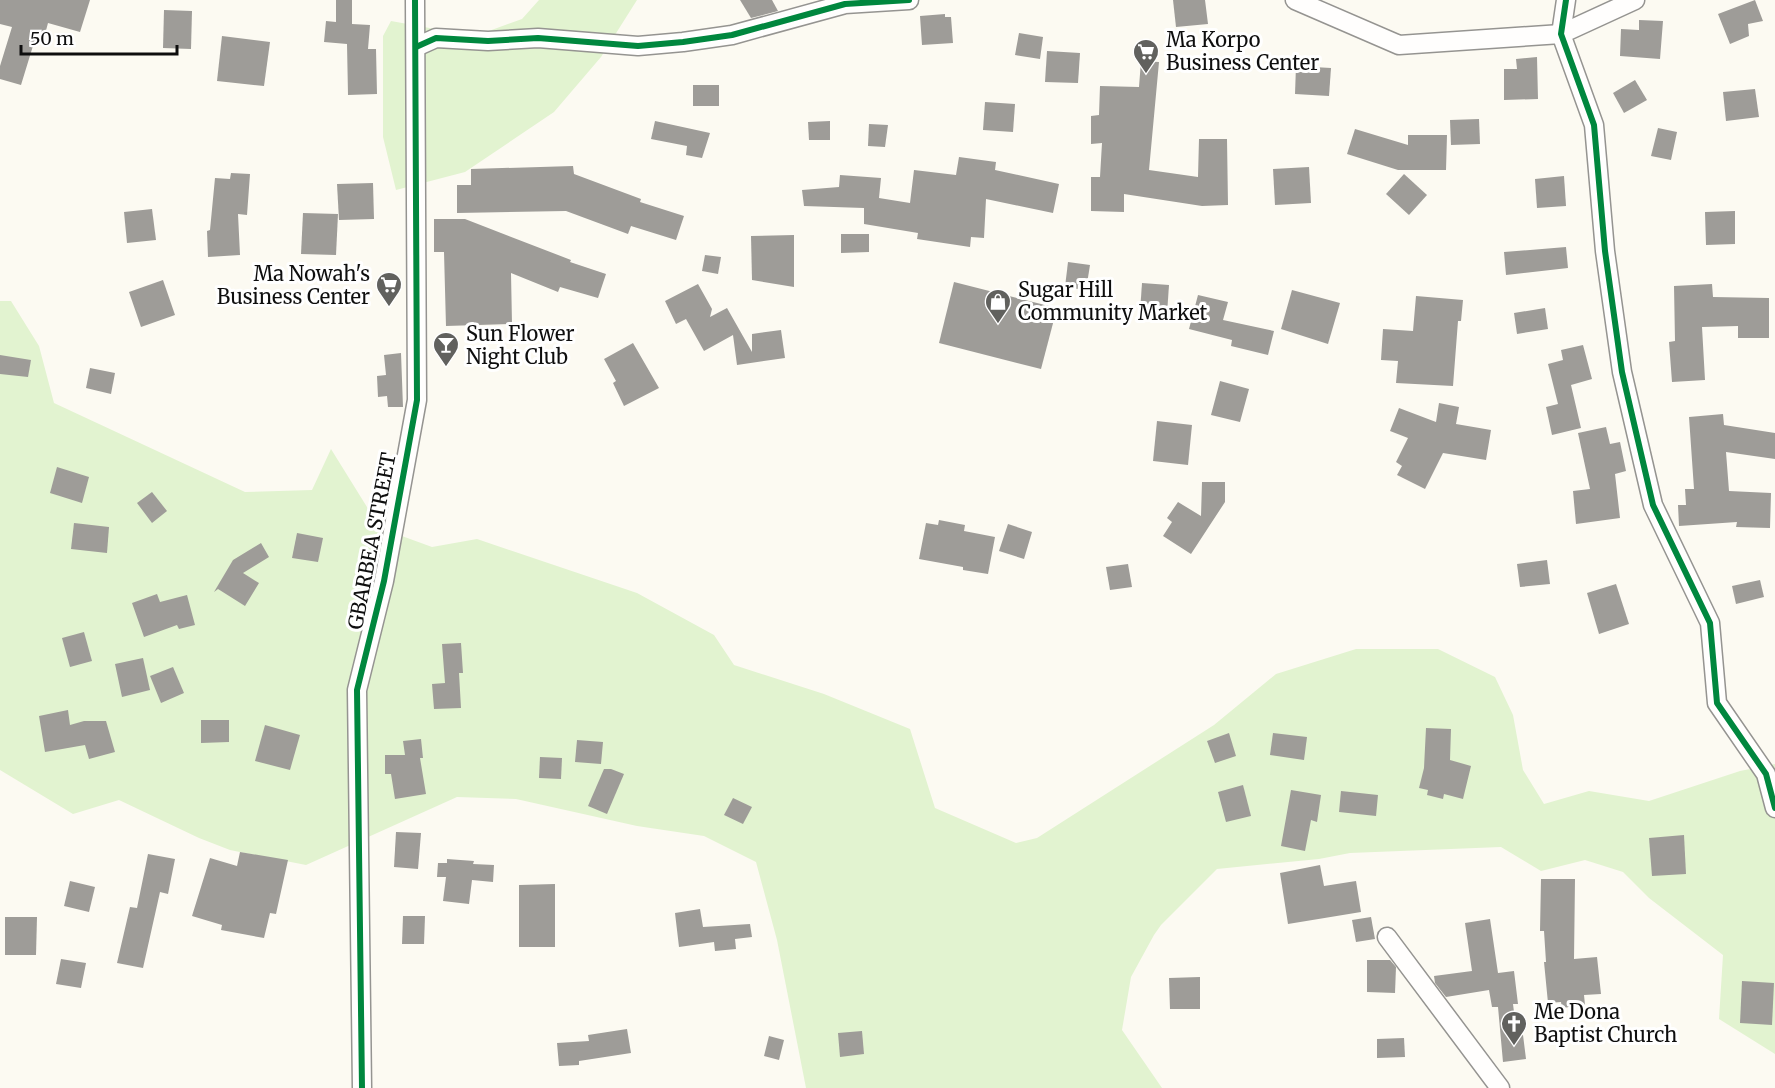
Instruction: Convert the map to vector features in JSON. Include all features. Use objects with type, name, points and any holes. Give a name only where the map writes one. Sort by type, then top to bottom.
[{"type":"street","points":[[416,47],[436,38],[488,40],[538,38],[638,46],[683,42],[732,35],[845,4],[909,0]]},
{"type":"street","points":[[1295,0],[1399,45],[1561,34],[1635,0]]},
{"type":"street","points":[[1566,0],[1561,34],[1594,125],[1605,251],[1622,372],[1653,505],[1710,623],[1717,703],[1766,774],[1775,808]]},
{"type":"street","name":"GBARBEA STREET","points":[[362,1088],[357,690],[384,581],[417,400],[416,47],[413,2]]},
{"type":"street","points":[[1387,937],[1500,1088]]},
{"type":"green space","points":[[539,0],[637,0],[601,57],[554,112],[465,172],[396,190],[383,137],[383,36],[391,21],[435,29],[467,39],[522,19]]},
{"type":"green space","points":[[0,301],[11,301],[39,346],[54,403],[245,492],[312,490],[331,449],[380,528],[432,547],[477,539],[637,593],[714,635],[734,665],[824,694],[910,729],[935,808],[1016,843],[1037,838],[1214,725],[1276,674],[1356,649],[1438,649],[1495,677],[1513,715],[1523,770],[1544,804],[1589,791],[1649,801],[1740,771],[1775,764],[1775,1054],[1719,1019],[1723,955],[1649,898],[1623,872],[1585,860],[1541,871],[1501,847],[1350,853],[1319,859],[1217,869],[1161,925],[1131,977],[1122,1030],[1162,1088],[806,1088],[777,940],[756,862],[704,836],[637,826],[516,799],[457,797],[306,865],[230,850],[119,800],[73,814],[0,770]]},
{"type":"building","points":[[0,0],[90,0],[80,32],[48,23],[44,38],[36,36],[21,85],[0,79],[0,66],[12,27],[0,24]]},
{"type":"building","points":[[336,0],[352,0],[352,24],[370,25],[368,49],[376,49],[377,94],[348,95],[347,44],[324,42],[326,21],[336,22]]},
{"type":"building","points":[[740,0],[772,0],[778,11],[751,18]]},
{"type":"building","points":[[1173,0],[1205,0],[1208,24],[1176,27]]},
{"type":"building","points":[[1755,0],[1763,21],[1748,24],[1749,36],[1730,44],[1718,14]]},
{"type":"building","points":[[164,10],[192,11],[191,49],[163,48]]},
{"type":"building","points":[[945,14],[945,17],[951,17],[953,43],[922,45],[920,16]]},
{"type":"building","points":[[1639,20],[1663,21],[1660,59],[1620,56],[1621,29],[1639,30]]},
{"type":"building","points":[[1019,33],[1043,37],[1040,59],[1015,55]]},
{"type":"building","points":[[222,36],[270,42],[264,86],[217,81]]},
{"type":"building","points":[[1047,51],[1080,53],[1078,83],[1045,82]]},
{"type":"building","points":[[1537,57],[1538,99],[1504,100],[1504,69],[1517,69],[1516,59]]},
{"type":"building","points":[[1141,61],[1159,62],[1149,170],[1198,177],[1199,139],[1227,139],[1228,205],[1202,206],[1124,194],[1124,212],[1091,211],[1091,177],[1100,177],[1102,143],[1091,144],[1091,116],[1099,115],[1100,86],[1139,87]]},
{"type":"building","points":[[1296,66],[1331,68],[1329,96],[1295,94]]},
{"type":"building","points":[[1635,80],[1647,100],[1624,113],[1613,93]]},
{"type":"building","points":[[693,85],[719,85],[719,106],[693,106]]},
{"type":"building","points":[[1755,89],[1759,117],[1726,121],[1723,92]]},
{"type":"building","points":[[985,102],[1015,104],[1013,132],[983,130]]},
{"type":"building","points":[[1479,119],[1480,144],[1451,145],[1450,120]]},
{"type":"building","points":[[655,121],[710,133],[702,158],[686,155],[687,146],[651,139]]},
{"type":"building","points":[[830,121],[830,140],[809,140],[808,122]]},
{"type":"building","points":[[869,124],[888,125],[885,147],[868,146]]},
{"type":"building","points":[[1658,128],[1677,132],[1671,160],[1651,156]]},
{"type":"building","points":[[1355,129],[1408,145],[1408,135],[1447,135],[1446,170],[1398,170],[1347,154]]},
{"type":"building","points":[[959,157],[996,162],[995,170],[1059,184],[1053,213],[986,199],[984,238],[971,237],[970,247],[917,239],[918,233],[864,224],[864,208],[804,206],[802,190],[839,187],[840,175],[881,178],[879,198],[910,203],[914,170],[956,175]]},
{"type":"building","points":[[573,166],[574,174],[641,199],[640,202],[684,216],[676,240],[631,226],[628,234],[566,211],[457,213],[457,185],[471,185],[471,169]]},
{"type":"building","points":[[1309,167],[1311,203],[1275,205],[1273,169]]},
{"type":"building","points":[[231,173],[250,174],[247,215],[238,214],[240,255],[208,257],[207,231],[210,230],[215,178],[230,179]]},
{"type":"building","points":[[1404,174],[1427,195],[1409,215],[1386,194]]},
{"type":"building","points":[[1564,176],[1566,206],[1537,208],[1535,179]]},
{"type":"building","points":[[373,183],[374,219],[339,220],[337,184]]},
{"type":"building","points":[[152,209],[156,240],[127,243],[124,212]]},
{"type":"building","points":[[1735,211],[1735,244],[1706,245],[1705,212]]},
{"type":"building","points":[[303,213],[338,214],[336,255],[301,254]]},
{"type":"building","points":[[434,219],[465,219],[571,260],[570,262],[606,274],[598,298],[560,287],[558,292],[511,273],[512,324],[446,326],[444,252],[434,252]]},
{"type":"building","points":[[841,234],[869,234],[869,252],[841,253]]},
{"type":"building","points":[[794,235],[794,287],[752,280],[751,236]]},
{"type":"building","points":[[1566,247],[1568,268],[1506,275],[1504,252]]},
{"type":"building","points":[[705,255],[721,257],[718,274],[702,271]]},
{"type":"building","points":[[1068,262],[1090,265],[1086,290],[1065,287]]},
{"type":"building","points":[[163,280],[175,315],[141,327],[129,292]]},
{"type":"building","name":"Sugar Hill Community Market","points":[[954,282],[1057,308],[1041,369],[939,343]]},
{"type":"building","points":[[1142,283],[1169,285],[1167,314],[1140,312]]},
{"type":"building","points":[[698,284],[712,309],[710,317],[727,308],[752,352],[752,334],[781,330],[785,358],[737,365],[733,335],[704,351],[686,319],[676,324],[665,301]]},
{"type":"building","points":[[1712,284],[1713,297],[1769,298],[1769,338],[1738,338],[1738,326],[1702,327],[1705,380],[1672,382],[1669,342],[1675,341],[1674,286]]},
{"type":"building","points":[[1292,290],[1340,303],[1328,344],[1281,329]]},
{"type":"building","points":[[1198,295],[1228,302],[1223,320],[1274,331],[1268,355],[1231,346],[1232,340],[1189,329]]},
{"type":"building","points":[[1416,296],[1463,300],[1461,321],[1458,321],[1453,386],[1396,383],[1398,361],[1381,360],[1383,329],[1413,331]]},
{"type":"building","points":[[1545,308],[1548,329],[1517,334],[1514,313]]},
{"type":"building","points":[[633,343],[659,388],[624,406],[613,383],[616,381],[604,359]]},
{"type":"building","points":[[1583,345],[1592,379],[1571,385],[1581,428],[1552,435],[1546,407],[1558,404],[1548,364],[1563,360],[1561,350]]},
{"type":"building","points":[[401,353],[403,407],[388,407],[387,396],[378,397],[377,376],[386,375],[384,355]]},
{"type":"building","points":[[0,355],[31,360],[28,377],[0,374]]},
{"type":"building","points":[[90,368],[115,373],[111,394],[86,388]]},
{"type":"building","points":[[1220,381],[1249,389],[1240,422],[1211,415]]},
{"type":"building","points":[[1439,403],[1459,407],[1456,424],[1491,430],[1486,460],[1443,453],[1425,489],[1397,475],[1402,466],[1396,462],[1408,438],[1390,431],[1399,408],[1436,422]]},
{"type":"building","points":[[1723,414],[1724,425],[1775,433],[1775,459],[1726,452],[1729,491],[1771,493],[1770,528],[1736,527],[1737,522],[1679,526],[1678,505],[1686,505],[1685,489],[1694,489],[1689,417]]},
{"type":"building","points":[[1157,421],[1192,425],[1188,465],[1153,461]]},
{"type":"building","points":[[1606,427],[1610,444],[1620,442],[1626,471],[1615,474],[1620,518],[1576,524],[1573,491],[1590,489],[1578,433]]},
{"type":"building","points":[[57,467],[89,477],[82,503],[50,493]]},
{"type":"building","points":[[1202,482],[1225,482],[1225,502],[1191,554],[1163,536],[1172,522],[1167,518],[1178,502],[1201,516]]},
{"type":"building","points":[[152,492],[167,511],[152,523],[137,503]]},
{"type":"building","points":[[939,520],[965,525],[964,531],[995,537],[988,574],[919,559],[926,523],[938,525]]},
{"type":"building","points":[[74,523],[109,527],[107,553],[71,549]]},
{"type":"building","points":[[1008,524],[1032,532],[1024,559],[999,551]]},
{"type":"building","points":[[297,533],[323,538],[318,562],[292,558]]},
{"type":"building","points":[[261,543],[269,557],[243,573],[259,583],[245,606],[218,589],[214,592],[233,560]]},
{"type":"building","points":[[1547,560],[1550,584],[1520,587],[1517,564]]},
{"type":"building","points":[[1128,564],[1132,587],[1110,590],[1106,567]]},
{"type":"building","points":[[1760,580],[1764,597],[1736,604],[1732,586]]},
{"type":"building","points":[[1616,584],[1629,624],[1599,634],[1587,593]]},
{"type":"building","points":[[157,594],[160,602],[187,595],[195,625],[179,629],[177,625],[144,637],[132,603]]},
{"type":"building","points":[[84,632],[92,661],[70,667],[62,638]]},
{"type":"building","points":[[461,643],[463,673],[459,673],[461,708],[434,709],[432,684],[445,683],[442,644]]},
{"type":"building","points":[[143,658],[150,690],[122,697],[115,664]]},
{"type":"building","points":[[173,667],[184,693],[161,703],[150,676]]},
{"type":"building","points":[[68,710],[70,725],[84,721],[106,721],[115,752],[89,759],[85,745],[45,752],[39,716]]},
{"type":"building","points":[[201,720],[229,720],[229,742],[201,743]]},
{"type":"building","points":[[265,725],[300,735],[290,770],[255,761]]},
{"type":"building","points":[[1426,728],[1451,729],[1450,760],[1471,766],[1463,799],[1444,794],[1443,799],[1427,795],[1428,790],[1419,788],[1424,768]]},
{"type":"building","points":[[1229,733],[1236,756],[1215,763],[1207,741]]},
{"type":"building","points":[[1273,733],[1307,737],[1304,760],[1270,755]]},
{"type":"building","points":[[421,739],[423,758],[420,758],[426,794],[395,799],[391,774],[385,774],[385,755],[405,755],[403,741]]},
{"type":"building","points":[[577,740],[603,742],[601,764],[575,762]]},
{"type":"building","points":[[540,757],[562,758],[561,779],[539,778]]},
{"type":"building","points":[[604,769],[624,774],[607,814],[588,806]]},
{"type":"building","points":[[1243,785],[1251,816],[1226,822],[1218,792]]},
{"type":"building","points":[[1291,790],[1321,795],[1317,822],[1311,820],[1305,851],[1281,846]]},
{"type":"building","points":[[1341,791],[1378,795],[1376,816],[1339,812]]},
{"type":"building","points":[[733,798],[752,807],[743,824],[724,815]]},
{"type":"building","points":[[396,832],[421,833],[418,869],[394,867]]},
{"type":"building","points":[[1684,835],[1686,874],[1652,876],[1649,838]]},
{"type":"building","points":[[240,852],[288,860],[276,914],[270,913],[264,938],[221,930],[222,925],[192,916],[210,858],[237,866]]},
{"type":"building","points":[[148,854],[175,859],[168,894],[160,892],[143,968],[117,963],[130,907],[137,908]]},
{"type":"building","points":[[447,859],[494,865],[493,882],[472,880],[469,904],[443,901],[446,877],[437,877],[438,863],[447,863]]},
{"type":"building","points":[[1320,865],[1324,886],[1356,881],[1361,912],[1288,924],[1280,873]]},
{"type":"building","points":[[1541,879],[1575,879],[1574,959],[1597,957],[1601,994],[1584,995],[1585,1005],[1562,1008],[1561,1002],[1548,1003],[1544,931],[1540,931]]},
{"type":"building","points":[[70,881],[95,887],[89,912],[64,906]]},
{"type":"building","points":[[555,884],[555,947],[519,947],[519,885]]},
{"type":"building","points":[[700,909],[703,927],[750,924],[752,937],[735,939],[736,949],[715,951],[714,942],[679,947],[675,913]]},
{"type":"building","points":[[403,916],[425,916],[424,944],[402,944]]},
{"type":"building","points":[[5,917],[37,917],[36,955],[5,955]]},
{"type":"building","points":[[1371,917],[1375,939],[1356,942],[1352,920]]},
{"type":"building","points":[[1490,919],[1498,973],[1514,971],[1518,1004],[1513,1004],[1517,1036],[1523,1035],[1526,1059],[1503,1062],[1498,1007],[1492,1007],[1489,990],[1446,997],[1435,983],[1434,976],[1472,971],[1465,923]]},
{"type":"building","points":[[61,959],[86,963],[81,988],[56,984]]},
{"type":"building","points":[[1367,960],[1390,960],[1396,967],[1395,993],[1367,992]]},
{"type":"building","points":[[1200,977],[1200,1009],[1170,1009],[1169,978]]},
{"type":"building","points":[[1742,981],[1774,983],[1772,1025],[1740,1023]]},
{"type":"building","points":[[627,1029],[631,1053],[579,1061],[579,1065],[559,1066],[557,1043],[589,1041],[588,1035]]},
{"type":"building","points":[[862,1031],[864,1054],[840,1057],[838,1033]]},
{"type":"building","points":[[769,1036],[784,1040],[779,1060],[764,1056]]},
{"type":"building","points":[[1404,1038],[1405,1057],[1377,1058],[1377,1039]]},
{"type":"cycle path","points":[[362,1088],[357,690],[384,581],[417,400],[415,0]]},
{"type":"cycle path","points":[[416,47],[436,38],[488,41],[538,38],[638,46],[683,42],[732,35],[845,4],[909,0]]},
{"type":"cycle path","points":[[1566,0],[1561,34],[1594,125],[1605,251],[1622,372],[1653,505],[1710,623],[1717,703],[1766,774],[1775,808]]},
{"type":"place","name":"Ma Korpo Business Center","points":[[1146,75]]},
{"type":"place","name":"Ma Nowah's Business Center","points":[[389,308]]},
{"type":"place","name":"Sugar Hill Community Market","points":[[998,325]]},
{"type":"place","name":"Sun Flower Night Club","points":[[446,368]]},
{"type":"place","name":"Me Dona Baptist Church","points":[[1514,1047]]}]
